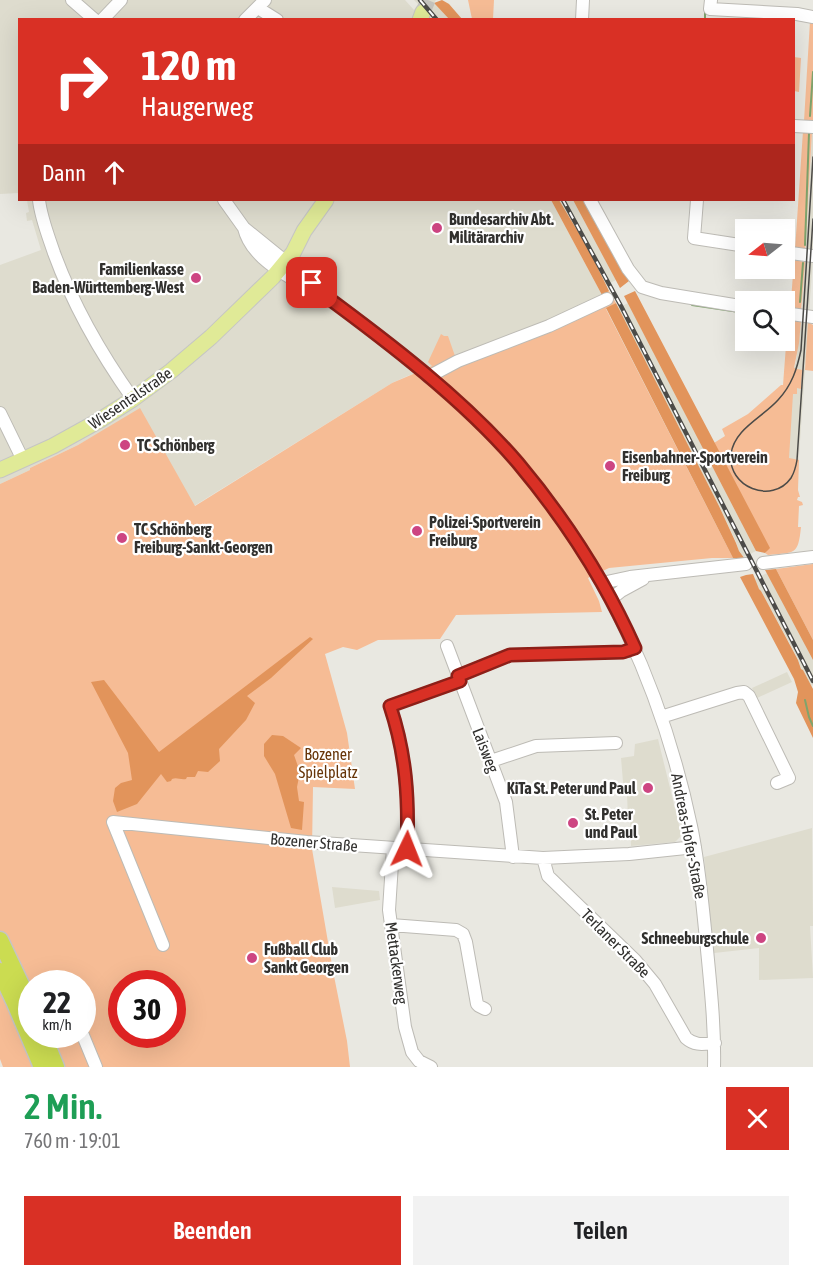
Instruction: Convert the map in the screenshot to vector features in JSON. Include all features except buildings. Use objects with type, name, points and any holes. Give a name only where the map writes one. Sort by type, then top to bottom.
[{"type":"highway","points":[[0,940],[18,978]]},
{"type":"highway","points":[[0,971],[18,1004]]},
{"type":"highway","points":[[39,1048],[40,1067]]},
{"type":"highway","points":[[43,1048],[56,1067]]},
{"type":"main road","name":"Wiesentalstraße","points":[[0,470],[83,430],[133,399],[179,364],[211,337],[245,303],[249,294],[279,263],[325,201]]},
{"type":"street","points":[[72,0],[83,15]]},
{"type":"street","points":[[104,18],[121,0]]},
{"type":"street","points":[[582,18],[583,0]]},
{"type":"street","points":[[711,0],[710,9],[813,17]]},
{"type":"street","points":[[247,18],[261,4],[275,18]]},
{"type":"street","points":[[795,126],[813,127]]},
{"type":"street","points":[[39,201],[46,230],[65,279],[88,327],[115,374],[133,399]]},
{"type":"street","name":"Andreas-Hofer-Straße","points":[[225,201],[244,228],[279,263],[310,289],[320,292],[459,403],[517,462],[549,502],[602,583],[635,648],[661,717],[681,781],[695,847],[703,909],[715,1043],[714,1067]]},
{"type":"street","points":[[591,201],[628,269],[642,287],[662,293],[735,305]]},
{"type":"street","points":[[697,201],[694,238],[735,244]]},
{"type":"street","points":[[795,254],[813,256]]},
{"type":"street","points":[[428,377],[458,361],[549,326],[607,299]]},
{"type":"street","points":[[795,315],[813,318]]},
{"type":"street","points":[[0,412],[22,460]]},
{"type":"street","points":[[763,563],[813,557]]},
{"type":"street","points":[[602,583],[746,564]]},
{"type":"street","points":[[611,599],[635,582],[652,575]]},
{"type":"street","name":"Laisweg","points":[[447,646],[506,802],[513,857]]},
{"type":"street","points":[[407,849],[406,783],[398,730],[390,706],[510,655],[623,652],[635,648]]},
{"type":"street","points":[[661,717],[737,693],[744,693],[749,696],[789,778],[777,783]]},
{"type":"street","points":[[491,761],[536,746],[616,743]]},
{"type":"street","name":"Bozener Straße","points":[[163,945],[113,822],[307,842],[513,857],[629,854],[695,847]]},
{"type":"street","name":"Mettackerweg","points":[[393,848],[391,925],[405,1027],[411,1052],[419,1061],[430,1067]]},
{"type":"street","name":"Terlaner Straße","points":[[543,858],[548,876],[635,960],[655,984],[686,1038],[696,1044],[715,1043]]},
{"type":"street","points":[[391,925],[456,930],[463,934],[477,1004],[485,1009]]},
{"type":"street","points":[[88,1048],[96,1067]]},
{"type":"shaded area","points":[[0,0],[405,0],[414,10],[418,4],[414,0],[436,0],[434,3],[448,18],[18,18],[18,193],[0,194]]},
{"type":"shaded area","points":[[442,0],[449,4],[461,18],[448,18],[434,3]]},
{"type":"shaded area","points":[[813,120],[813,257],[798,470],[729,449],[779,395],[792,374],[796,362],[801,321]]},
{"type":"shaded area","points":[[27,201],[552,201],[602,295],[547,321],[392,383],[194,506],[105,430],[0,484],[0,265],[41,250],[32,220],[27,221],[26,213],[29,212]]},
{"type":"shaded area","points":[[552,201],[560,201],[589,250],[609,291],[602,295]]},
{"type":"shaded area","points":[[560,201],[574,201],[616,280],[606,285],[589,250]]},
{"type":"shaded area","points":[[574,201],[584,201],[629,281],[620,288]]},
{"type":"shaded area","points":[[635,291],[770,548],[765,553],[756,551],[624,296]]},
{"type":"shaded area","points":[[616,303],[745,559],[733,558],[606,308]]},
{"type":"shaded area","points":[[628,303],[756,551],[744,557],[618,308]]},
{"type":"shaded area","points":[[776,569],[813,640],[813,660],[765,570]]},
{"type":"shaded area","points":[[767,573],[813,660],[813,685],[811,686],[756,584],[755,579]]},
{"type":"shaded area","points":[[753,574],[813,689],[813,738],[796,703],[798,692],[794,679],[740,577]]},
{"type":"shaded area","points":[[310,637],[313,639],[271,678],[247,696],[255,703],[246,720],[219,749],[220,761],[208,772],[198,771],[195,777],[174,778],[167,782],[161,774],[137,804],[117,812],[113,801],[115,788],[121,783],[132,780],[128,753],[91,682],[104,680],[159,752]]},
{"type":"shaded area","points":[[787,672],[792,682],[757,698],[752,688]]},
{"type":"shaded area","points":[[272,735],[283,736],[301,748],[294,755],[300,772],[297,787],[299,801],[304,802],[302,830],[291,828],[275,774],[264,756],[264,744]]},
{"type":"shaded area","name":"KiTa St. Peter und Paul","points":[[658,739],[681,833],[680,837],[675,842],[631,846],[630,818],[628,818],[621,758],[634,756],[635,744]]},
{"type":"shaded area","points":[[812,828],[813,926],[810,926],[813,978],[759,980],[759,948],[714,953],[704,857]]},
{"type":"shaded area","points":[[332,887],[379,891],[380,900],[335,908]]},
{"type":"green space","points":[[468,0],[494,0],[493,18],[472,18]]},
{"type":"green space","points":[[810,21],[813,21],[813,122],[804,121]]},
{"type":"green space","points":[[795,57],[801,58],[799,92],[795,91]]},
{"type":"green space","points":[[803,131],[812,132],[805,252],[795,250]]},
{"type":"green space","points":[[795,260],[805,262],[801,311],[795,309],[795,291],[792,291],[793,279],[795,279]]},
{"type":"green space","name":"Bozener Spielplatz","points":[[609,291],[616,303],[606,309],[733,558],[609,568],[588,578],[602,612],[456,615],[440,639],[378,640],[357,650],[343,647],[325,654],[347,733],[355,789],[313,787],[312,849],[350,1067],[64,1067],[55,1048],[96,1048],[96,970],[18,970],[0,931],[0,484],[78,445],[140,408],[195,506],[392,383],[432,366],[428,362],[441,334],[448,336],[455,356],[547,321]]},
{"type":"green space","points":[[795,320],[801,321],[794,368],[802,370],[801,389],[797,388],[797,394],[793,394],[789,458],[799,460],[798,490],[800,497],[797,500],[803,505],[799,506],[798,527],[801,527],[794,551],[768,555],[765,553],[769,548],[714,443],[725,436],[722,429],[748,414],[783,385],[786,351],[795,351]]},
{"type":"green space","points":[[808,322],[813,325],[813,371],[805,370]]},
{"type":"green space","points":[[813,564],[813,640],[776,569]]},
{"type":"green space","points":[[0,989],[18,1030],[18,1048],[26,1048],[32,1067],[3,1067],[0,1059]]},
{"type":"waterway","points":[[705,12],[705,18]]},
{"type":"waterway","points":[[810,116],[813,72]]},
{"type":"waterway","points":[[805,245],[809,133]]},
{"type":"waterway","points":[[800,302],[803,263]]},
{"type":"waterway","points":[[692,305],[735,311]]},
{"type":"waterway","points":[[805,700],[813,726]]},
{"type":"tunnel","points":[[423,12],[428,0]]},
{"type":"tram line","points":[[813,157],[801,350],[798,364],[783,394],[743,430],[733,445],[731,454],[732,466],[736,475],[743,483],[763,491],[783,486],[791,478],[797,462],[813,219]]},
{"type":"railway","points":[[420,0],[435,18]]},
{"type":"railway","points":[[564,201],[621,306],[813,681]]},
{"type":"place","name":"Bundesarchiv Abt. Militärarchiv","points":[[437,228]]},
{"type":"place","name":"Familienkasse Baden-Württemberg-West","points":[[196,278]]},
{"type":"place","name":"TC Schönberg","points":[[125,445]]},
{"type":"place","name":"Eisenbahner-Sportverein Freiburg","points":[[610,466]]},
{"type":"place","name":"Polizei-Sportverein Freiburg","points":[[417,531]]},
{"type":"place","name":"TC Schönberg Freiburg-Sankt-Georgen","points":[[122,538]]},
{"type":"place","name":"KiTa St. Peter und Paul","points":[[648,788]]},
{"type":"place","name":"St. Peter und Paul","points":[[573,823]]},
{"type":"place","name":"Schneeburgschule","points":[[761,938]]},
{"type":"place","name":"Fußball Club Sankt Georgen","points":[[252,958]]},
{"type":"route","points":[[312,283],[320,292],[459,403],[517,462],[543,494],[587,558],[611,599],[635,648],[623,652],[510,655],[458,676],[460,681],[390,706],[398,730],[406,783],[407,849]]}]
